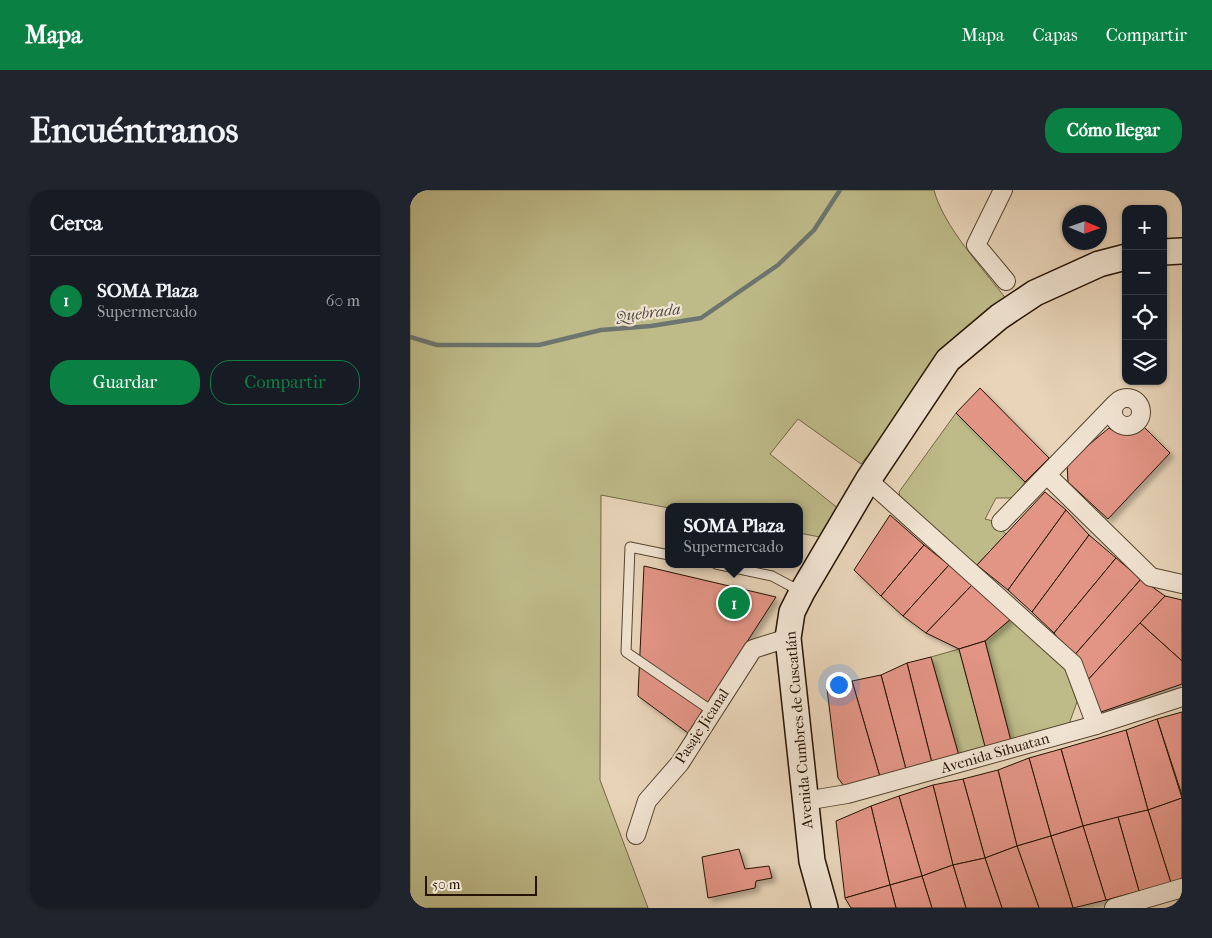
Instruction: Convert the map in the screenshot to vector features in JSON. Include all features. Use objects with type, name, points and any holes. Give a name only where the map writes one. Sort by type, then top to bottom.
[{"type":"main road","points":[[1167,252],[1182,251]]},
{"type":"main road","name":"Avenida Cumbres de Cuscatlán","points":[[825,908],[814,874],[805,801],[788,638],[792,612],[868,480],[948,360],[963,346],[1035,293],[1098,264],[1122,258]]},
{"type":"main road","points":[[1167,264],[1182,264]]},
{"type":"main road","points":[[933,380],[956,369],[1006,328],[1042,304],[1106,275],[1122,270]]},
{"type":"street","points":[[1003,190],[976,245],[1006,281]]},
{"type":"street","points":[[1001,522],[1115,404]]},
{"type":"street","points":[[1047,475],[1151,577],[1182,584]]},
{"type":"street","points":[[868,480],[1073,664],[1096,725]]},
{"type":"street","name":"Pasaje Jicanal","points":[[636,836],[647,801],[680,763],[753,649],[788,638]]},
{"type":"street","name":"Avenida Sihuatan","points":[[805,801],[847,794],[1096,725],[1182,697]]},
{"type":"street","points":[[1114,908],[1182,888]]},
{"type":"lane","points":[[665,554],[630,547],[626,652],[712,711]]},
{"type":"lane","points":[[735,568],[772,576],[802,592]]},
{"type":"shaded area","points":[[410,190],[934,190],[939,204],[955,233],[1007,300],[935,371],[861,464],[798,419],[770,454],[839,509],[820,537],[803,534],[803,503],[665,503],[665,507],[601,495],[600,780],[648,908],[410,908]]},
{"type":"shaded area","points":[[956,413],[1025,482],[1014,498],[996,498],[985,519],[993,521],[1006,534],[977,565],[901,501],[899,492]]},
{"type":"shaded area","points":[[1012,618],[1064,665],[1077,702],[1069,724],[1011,741],[985,641]]},
{"type":"shaded area","points":[[959,649],[986,750],[959,756],[931,657]]},
{"type":"building","points":[[980,388],[1049,458],[1025,482],[956,413]]},
{"type":"building","points":[[1144,427],[1170,453],[1108,519],[1068,482],[1067,463],[1109,428],[1120,434],[1130,435]]},
{"type":"building","points":[[1045,492],[1066,510],[1008,590],[977,565]]},
{"type":"building","points":[[1066,510],[1089,535],[1032,612],[1008,590]]},
{"type":"building","points":[[890,515],[924,545],[881,596],[854,570]]},
{"type":"building","points":[[1089,535],[1116,558],[1054,633],[1032,612]]},
{"type":"building","points":[[924,545],[949,565],[903,616],[881,596]]},
{"type":"building","points":[[1116,558],[1141,579],[1072,658],[1054,633]]},
{"type":"building","points":[[949,565],[972,585],[926,633],[903,616]]},
{"type":"building","points":[[644,566],[776,597],[688,733],[638,696]]},
{"type":"building","points":[[1141,579],[1165,596],[1086,682],[1072,658]]},
{"type":"building","points":[[972,585],[1012,618],[985,641],[959,649],[926,633]]},
{"type":"building","points":[[1165,596],[1182,600],[1182,661],[1140,623]]},
{"type":"building","points":[[1140,623],[1182,661],[1182,684],[1101,712],[1086,682]]},
{"type":"building","points":[[985,641],[1011,741],[986,750],[959,649]]},
{"type":"building","points":[[931,657],[959,756],[933,767],[907,663]]},
{"type":"building","points":[[907,663],[933,767],[907,773],[881,675]]},
{"type":"building","points":[[881,675],[907,773],[880,777],[852,681]]},
{"type":"building","points":[[852,681],[880,777],[844,786],[838,778],[827,689]]},
{"type":"building","points":[[1182,712],[1182,795],[1157,719]]},
{"type":"building","points":[[1157,719],[1182,798],[1148,810],[1126,730]]},
{"type":"building","points":[[1126,730],[1148,810],[1083,826],[1061,749]]},
{"type":"building","points":[[1061,749],[1083,826],[1051,836],[1029,758]]},
{"type":"building","points":[[1029,758],[1051,836],[1017,846],[998,770]]},
{"type":"building","points":[[998,770],[1017,846],[985,858],[963,779]]},
{"type":"building","points":[[963,779],[985,858],[953,865],[933,785]]},
{"type":"building","points":[[933,785],[953,865],[922,876],[899,796]]},
{"type":"building","points":[[899,796],[922,876],[890,885],[871,806]]},
{"type":"building","points":[[1182,798],[1182,880],[1171,883],[1148,810]]},
{"type":"building","points":[[871,806],[890,885],[845,898],[836,821]]},
{"type":"building","points":[[1148,810],[1171,883],[1139,891],[1118,817]]},
{"type":"building","points":[[1118,817],[1139,891],[1106,900],[1083,826]]},
{"type":"building","points":[[1083,826],[1106,900],[1073,908],[1051,836]]},
{"type":"building","points":[[1051,836],[1073,908],[1039,908],[1017,846]]},
{"type":"building","points":[[1017,846],[1039,908],[1002,908],[985,858]]},
{"type":"building","points":[[739,849],[745,869],[769,866],[772,878],[756,881],[755,888],[708,898],[702,857]]},
{"type":"building","points":[[985,858],[1002,908],[966,908],[953,865]]},
{"type":"building","points":[[953,865],[966,908],[932,908],[922,876]]},
{"type":"building","points":[[922,876],[932,908],[896,908],[890,885]]},
{"type":"building","points":[[890,885],[896,908],[851,908],[845,898]]},
{"type":"waterway","name":"Quebrada","points":[[410,337],[437,345],[539,345],[601,330],[651,326],[701,318],[778,265],[814,230],[840,190]]},
{"type":"place","name":"SOMA Plaza","points":[[734,603]]}]
